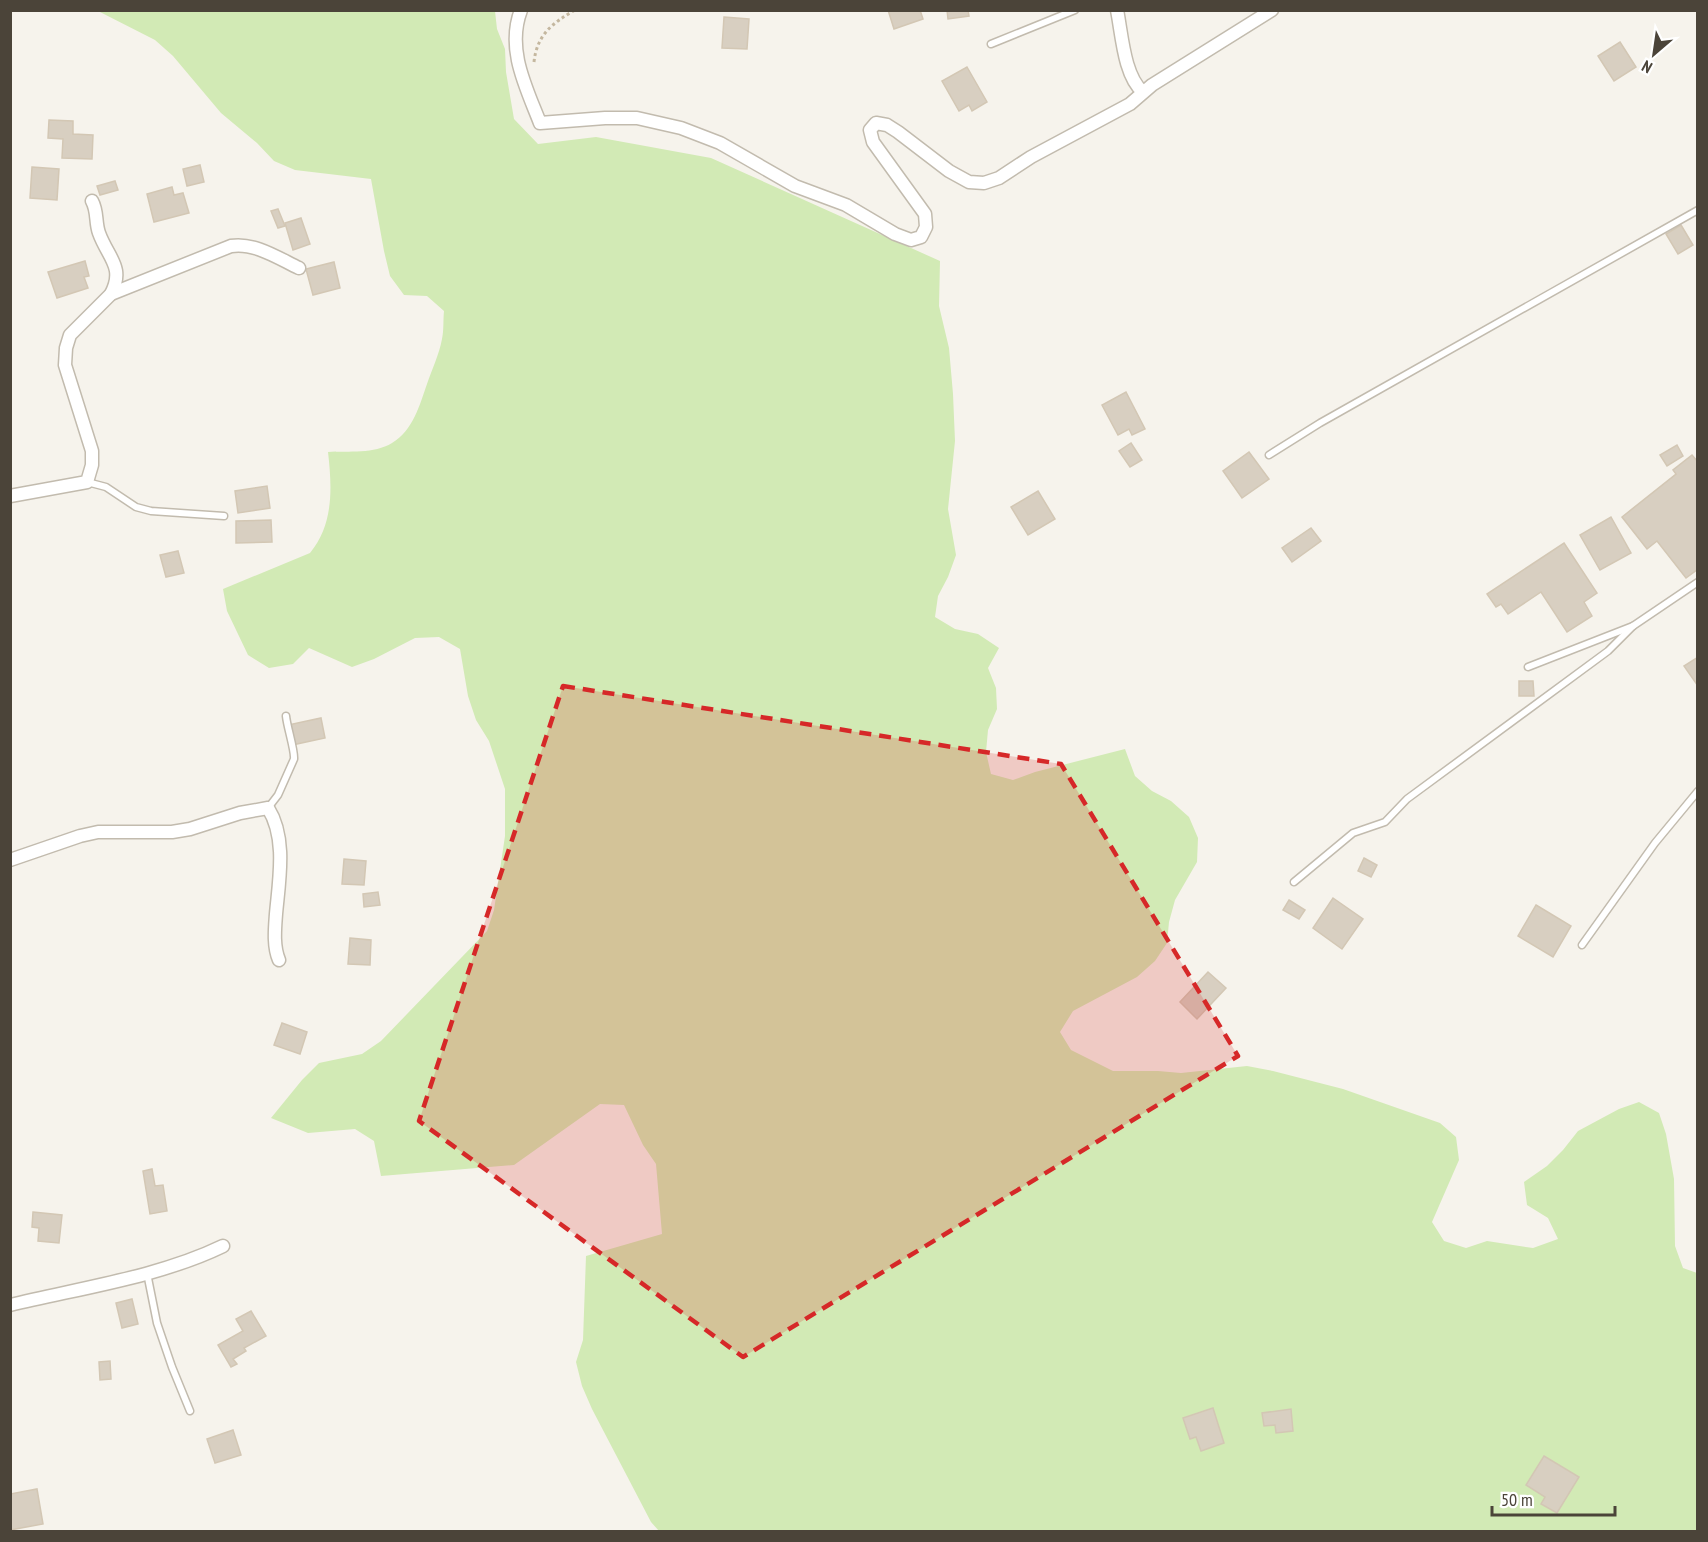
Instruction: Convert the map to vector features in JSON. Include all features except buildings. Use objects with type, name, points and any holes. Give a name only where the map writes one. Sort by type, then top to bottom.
[{"type":"street","points":[[521,10],[517,21],[514,46],[521,74],[540,123],[637,118],[681,128],[720,143],[795,186],[846,205],[894,234],[911,240],[921,237],[927,227],[925,214],[873,142],[870,130],[876,123],[897,132],[949,171],[969,182],[984,183],[999,178],[1031,157],[1130,104],[1152,85],[1272,10]]},
{"type":"street","points":[[1117,10],[1130,75],[1135,85],[1143,92]]},
{"type":"street","points":[[10,496],[87,482],[92,465],[92,450],[65,365],[70,334],[111,294],[117,282],[117,270],[98,231],[97,211],[92,201]]},
{"type":"street","points":[[111,294],[231,246],[242,244],[255,247],[299,268]]},
{"type":"street","points":[[10,860],[98,832],[172,832],[190,829],[240,813],[268,808],[277,829],[279,847],[279,884],[275,927],[279,960]]},
{"type":"street","points":[[10,1305],[195,1260],[223,1246]]},
{"type":"lane","points":[[991,44],[1075,10]]},
{"type":"lane","points":[[1269,455],[1330,417],[1698,210]]},
{"type":"lane","points":[[87,482],[106,487],[136,507],[151,511],[224,516]]},
{"type":"lane","points":[[1294,882],[1353,833],[1385,822],[1407,799],[1608,651],[1633,626],[1698,582]]},
{"type":"lane","points":[[1528,667],[1633,626]]},
{"type":"lane","points":[[268,808],[278,795],[294,759],[286,716]]},
{"type":"lane","points":[[1582,945],[1655,843],[1698,791]]},
{"type":"lane","points":[[147,1273],[157,1323],[190,1411]]},
{"type":"path","points":[[535,70],[534,60],[538,40],[557,21],[575,10]]},
{"type":"highlighted area","points":[[563,686],[1061,764],[1238,1056],[743,1357],[419,1121]]},
{"type":"green space","points":[[98,11],[495,11],[497,29],[505,49],[506,72],[514,119],[538,144],[596,137],[711,158],[940,261],[939,306],[949,348],[953,394],[955,441],[948,509],[956,555],[938,596],[935,617],[955,629],[978,634],[999,648],[988,668],[996,688],[997,709],[988,730],[986,752],[991,774],[1013,780],[1035,772],[1125,749],[1135,776],[1152,791],[1171,801],[1189,817],[1198,838],[1197,862],[1175,900],[1169,922],[1167,943],[1155,961],[1137,977],[1073,1011],[1060,1032],[1071,1050],[1113,1071],[1181,1073],[1247,1066],[1343,1089],[1440,1123],[1456,1137],[1459,1160],[1432,1222],[1444,1241],[1466,1248],[1487,1241],[1533,1248],[1558,1239],[1548,1218],[1527,1205],[1524,1182],[1547,1166],[1578,1131],[1619,1109],[1639,1102],[1659,1113],[1666,1134],[1674,1179],[1675,1246],[1683,1268],[1697,1273],[1697,1531],[659,1531],[651,1522],[592,1409],[582,1386],[576,1362],[583,1340],[586,1256],[662,1234],[656,1164],[643,1145],[624,1105],[600,1104],[514,1165],[381,1176],[374,1141],[355,1129],[308,1133],[271,1118],[319,1063],[362,1054],[381,1041],[487,931],[494,910],[505,836],[505,789],[489,741],[476,720],[468,696],[460,649],[439,637],[415,638],[374,659],[352,667],[309,648],[293,664],[269,668],[248,655],[227,611],[223,589],[310,553],[324,530],[330,505],[328,452],[361,451],[385,447],[405,432],[418,408],[439,351],[443,336],[444,311],[427,296],[404,295],[390,276],[371,179],[295,170],[274,161],[257,143],[221,113],[173,56],[155,40]]}]
